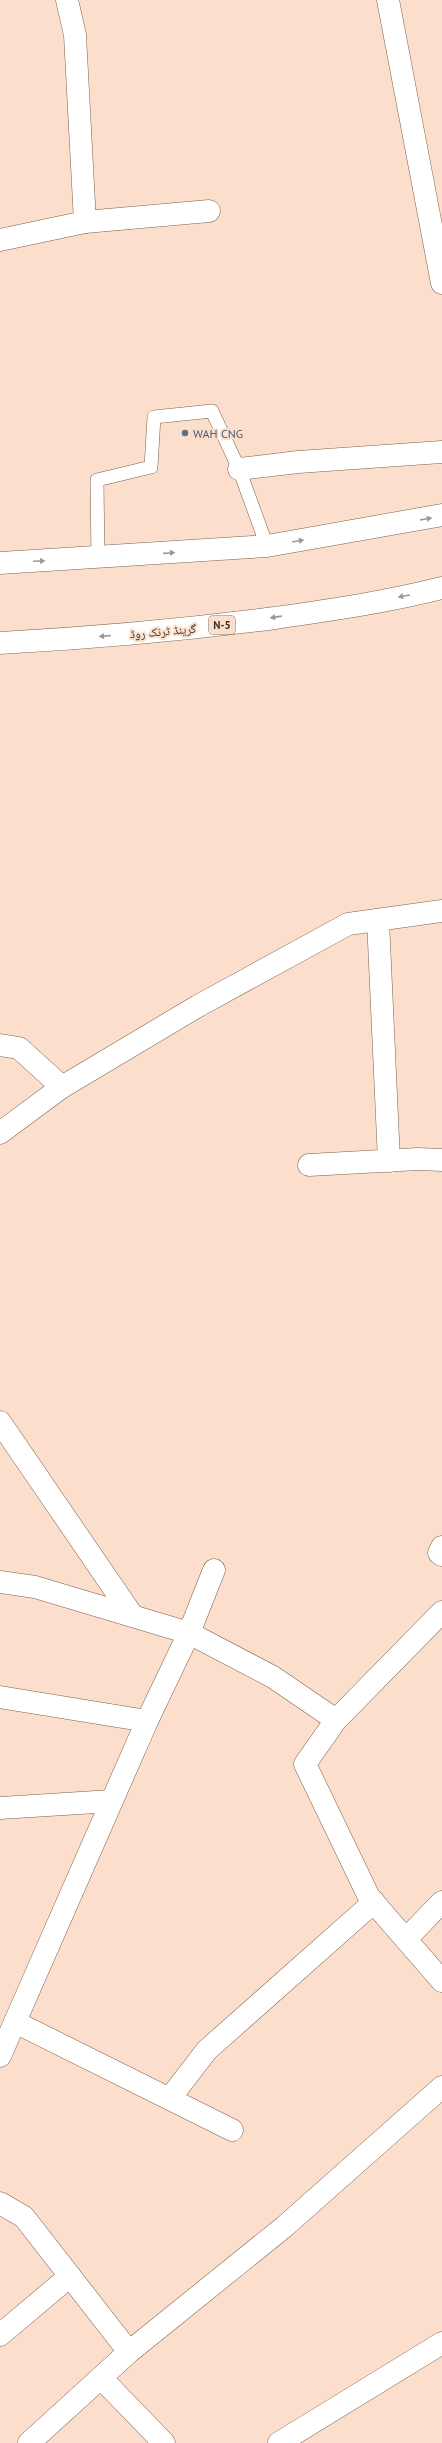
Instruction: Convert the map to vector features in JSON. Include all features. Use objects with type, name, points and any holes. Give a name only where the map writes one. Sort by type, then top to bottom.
[{"type":"main road","points":[[67,0],[75,35],[85,222]]},
{"type":"main road","points":[[388,0],[435,211],[442,283]]},
{"type":"main road","points":[[0,240],[85,222],[209,211]]},
{"type":"main road","points":[[239,469],[298,462],[442,452]]},
{"type":"main road","points":[[0,563],[98,558],[267,546],[442,515]]},
{"type":"main road","name":"گرینڈ ٹرنک روڈ","points":[[0,643],[78,639],[200,628],[319,612],[442,588]]},
{"type":"main road","points":[[0,1133],[62,1087],[198,1006],[348,924],[442,911]]},
{"type":"main road","points":[[378,920],[389,1161]]},
{"type":"main road","points":[[0,1045],[19,1048],[62,1087]]},
{"type":"main road","points":[[309,1165],[418,1159],[442,1160]]},
{"type":"main road","points":[[0,1422],[132,1616]]},
{"type":"main road","points":[[442,1547],[438,1553],[442,1555]]},
{"type":"main road","points":[[0,2056],[147,1721],[189,1633],[214,1570]]},
{"type":"main road","points":[[0,1582],[35,1586],[189,1633],[273,1677],[336,1720]]},
{"type":"main road","points":[[442,1612],[336,1720],[305,1764],[369,1897],[442,1981]]},
{"type":"main road","points":[[0,1697],[147,1721]]},
{"type":"main road","points":[[0,1808],[112,1801]]},
{"type":"main road","points":[[170,2098],[207,2050],[374,1902]]},
{"type":"main road","points":[[406,1939],[442,1902]]},
{"type":"main road","points":[[15,2022],[232,2130]]},
{"type":"main road","points":[[29,2443],[129,2352],[284,2227],[442,2087]]},
{"type":"main road","points":[[0,2202],[24,2217],[129,2352]]},
{"type":"main road","points":[[0,2335],[70,2276]]},
{"type":"main road","points":[[279,2443],[442,2343]]},
{"type":"main road","points":[[101,2378],[164,2443]]},
{"type":"lane","points":[[98,558],[96,480],[151,467],[154,417],[212,411],[239,469],[267,546]]},
{"type":"place","name":"WAH CNG","points":[[185,433]]}]
